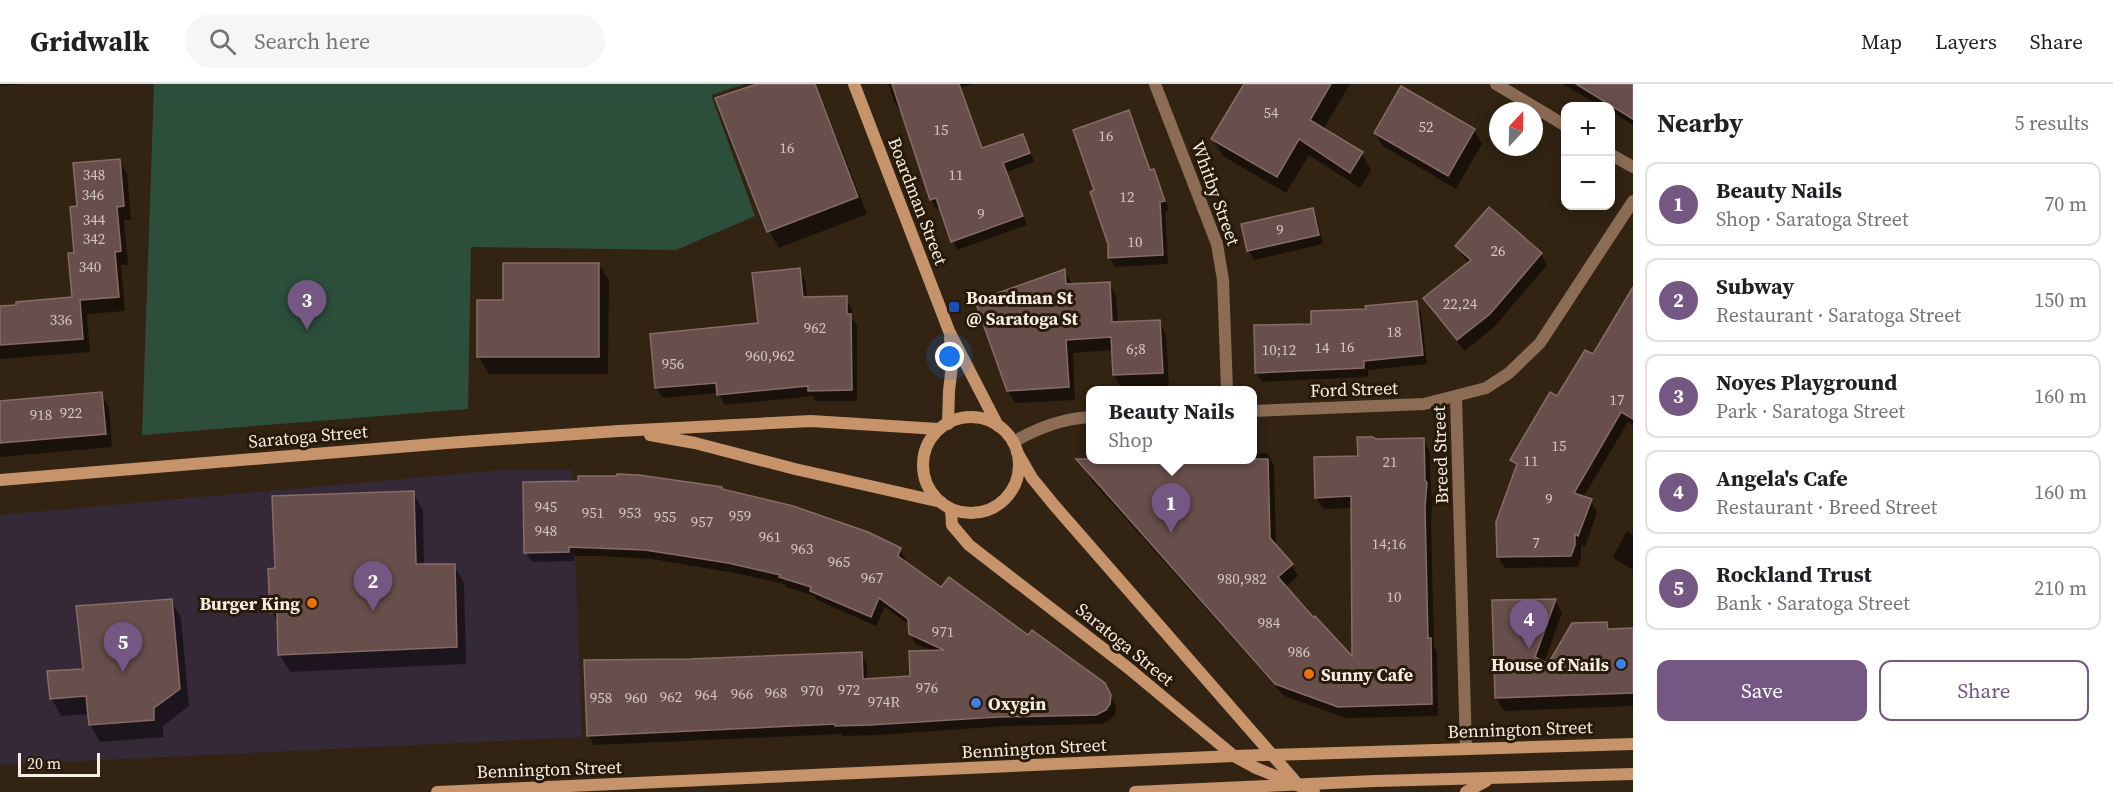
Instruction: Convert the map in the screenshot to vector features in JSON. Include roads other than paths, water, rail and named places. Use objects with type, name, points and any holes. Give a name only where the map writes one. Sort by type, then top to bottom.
[{"type":"main road","name":"Boardman Street","points":[[854,84],[949,331],[998,426]]},
{"type":"main road","name":"Boardman Street","points":[[943,427],[952,354],[949,331]]},
{"type":"main road","points":[[979,418],[998,426],[1015,447],[1018,474],[1010,494],[993,508],[972,514],[946,506],[928,488],[922,467],[926,446],[943,427],[957,419],[979,418]]},
{"type":"main road","name":"Saratoga Street","points":[[0,480],[619,431],[812,421],[943,427]]},
{"type":"main road","name":"Saratoga Street","points":[[619,431],[695,443],[946,506],[952,525],[969,545],[1137,675],[1234,756],[1256,768],[1314,792]]},
{"type":"main road","name":"Saratoga Street","points":[[1015,447],[1032,478],[1054,505],[1298,784]]},
{"type":"main road","name":"Bennington Street","points":[[437,792],[1234,756],[1633,744]]},
{"type":"main road","points":[[1135,792],[1298,784],[1633,774]]},
{"type":"main road","points":[[1466,792],[1491,779]]},
{"type":"street","name":"Whitby Street","points":[[1155,84],[1218,244],[1223,280],[1227,386]]},
{"type":"street","points":[[1496,84],[1561,123]]},
{"type":"street","points":[[1614,156],[1633,167]]},
{"type":"street","name":"Breed Street","points":[[1466,749],[1456,397],[1486,388],[1509,373],[1540,343],[1633,201]]},
{"type":"street","name":"Ford Street","points":[[1257,411],[1400,406],[1424,404],[1456,397]]},
{"type":"street","points":[[1015,447],[1052,423],[1086,417]]},
{"type":"place","name":"Boardman St @ Saratoga St","points":[[954,307]]},
{"type":"place","name":"Noyes Playground","points":[[307,330]]},
{"type":"place","name":"Beauty Nails","points":[[1171,533]]},
{"type":"place","name":"Burger King","points":[[312,603]]},
{"type":"place","name":"Subway","points":[[373,611]]},
{"type":"place","name":"Angela's Cafe","points":[[1529,649]]},
{"type":"place","name":"House of Nails","points":[[1621,664]]},
{"type":"place","name":"Rockland Trust","points":[[123,672]]},
{"type":"place","name":"Sunny Cafe","points":[[1309,674]]},
{"type":"place","name":"Oxygin","points":[[976,703]]}]
